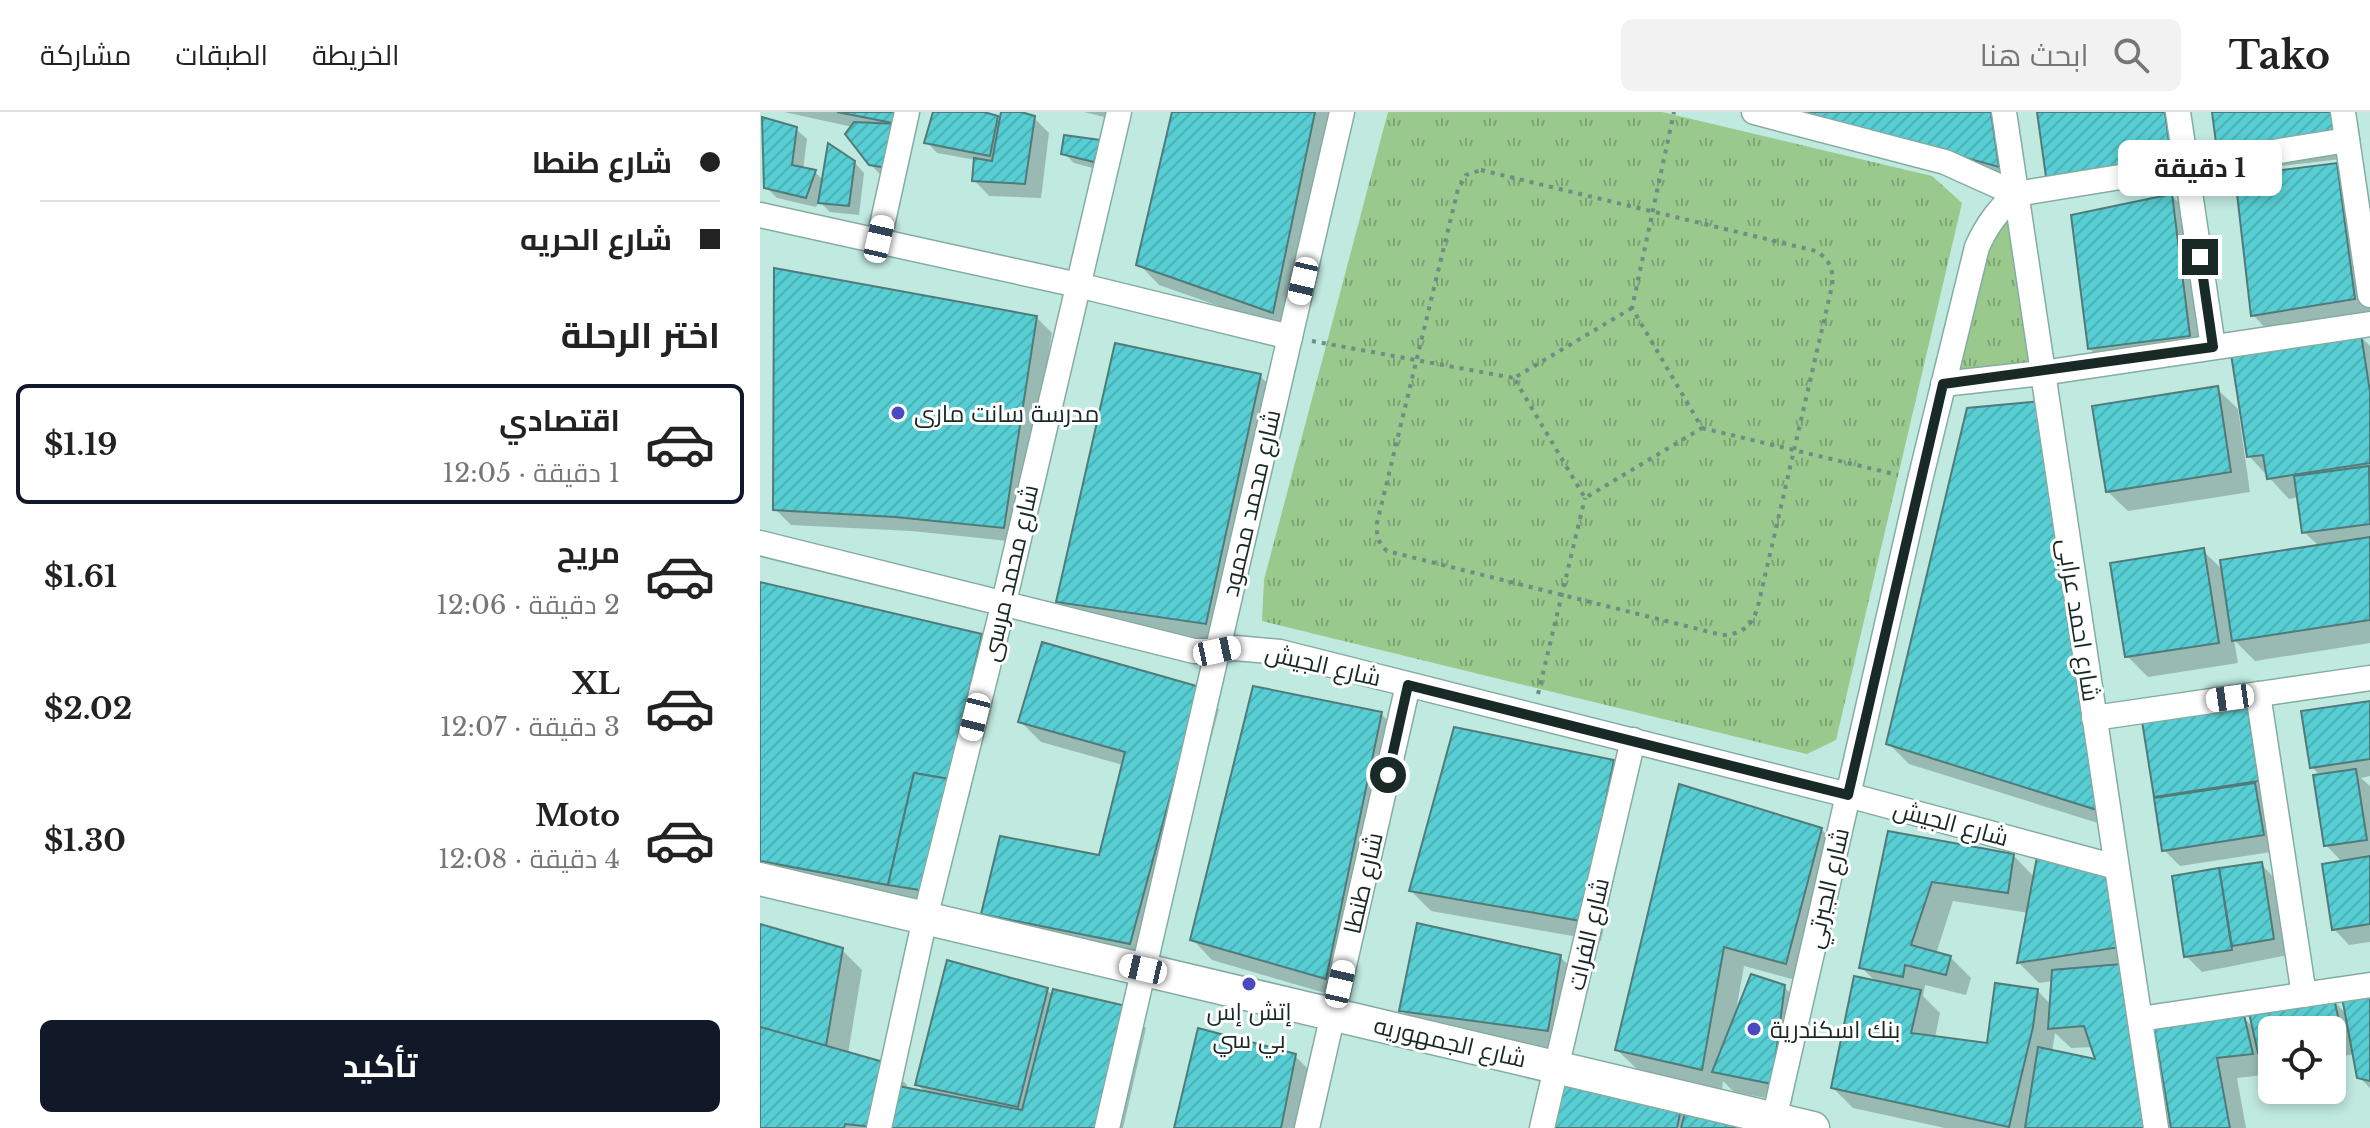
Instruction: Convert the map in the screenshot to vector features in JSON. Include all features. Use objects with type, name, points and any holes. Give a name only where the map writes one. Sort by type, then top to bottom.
[{"type":"main road","name":"شارع الجمهوريه","points":[[760,879],[1557,1067],[1773,1123],[1813,1128]]},
{"type":"street","points":[[879,239],[907,112]]},
{"type":"street","name":"شارع محمد مرسى","points":[[879,1128],[925,918],[1004,602],[1119,112]]},
{"type":"street","name":"شارع محمد محمود","points":[[1107,1128],[1342,112]]},
{"type":"street","points":[[1754,112],[1945,162],[2016,194],[2347,140]]},
{"type":"street","name":"شارع احمد عرابى","points":[[2004,112],[2156,1128]]},
{"type":"street","points":[[2178,112],[2213,347]]},
{"type":"street","points":[[2343,112],[2370,295]]},
{"type":"street","name":"شارع الجبرتي","points":[[1773,1123],[1920,480],[1977,247],[1999,208],[2016,194]]},
{"type":"street","points":[[760,215],[879,239],[1290,337]]},
{"type":"street","points":[[1943,384],[2042,373],[2370,324]]},
{"type":"street","name":"شارع الجيش","points":[[760,543],[1194,651],[1235,648],[1280,652],[1848,795],[2116,867]]},
{"type":"street","points":[[2094,718],[2370,678]]},
{"type":"street","name":"شارع طنطا","points":[[1307,1128],[1408,685]]},
{"type":"street","points":[[2258,694],[2304,995]]},
{"type":"street","name":"شارع الفرات","points":[[1542,1128],[1633,740]]},
{"type":"street","points":[[2140,1019],[2370,985]]},
{"type":"path","points":[[1674,112],[1632,308],[1702,428]]},
{"type":"path","points":[[1481,170],[1816,251],[1829,261],[1832,286],[1756,616],[1742,631],[1722,635],[1387,551],[1381,546],[1377,523],[1417,360],[1458,189],[1466,175],[1481,170]]},
{"type":"path","points":[[1290,337],[1514,378],[1632,308]]},
{"type":"path","points":[[1514,378],[1585,498],[1533,716]]},
{"type":"path","points":[[1585,498],[1702,428],[1920,480]]},
{"type":"green space","points":[[1388,112],[1662,112],[1932,176],[1962,203],[1836,740],[1807,754],[1262,621],[1264,580]]},
{"type":"green space","points":[[2013,221],[2033,367],[1950,376],[1992,225]]},
{"type":"building","points":[[837,112],[900,112],[898,124]]},
{"type":"building","points":[[933,112],[984,112],[998,116],[990,156],[924,143]]},
{"type":"building","points":[[1001,112],[1035,116],[1025,184],[972,181],[974,158],[992,161]]},
{"type":"building","points":[[1172,112],[1315,112],[1273,313],[1136,265]]},
{"type":"building","points":[[1798,112],[1991,112],[1999,167]]},
{"type":"building","points":[[2037,112],[2165,112],[2171,157],[2046,177]]},
{"type":"building","points":[[2212,112],[2337,112],[2339,137],[2217,151]]},
{"type":"building","points":[[762,117],[797,127],[792,165],[816,170],[806,198],[764,188]]},
{"type":"building","points":[[854,122],[898,124],[888,168],[869,165],[845,134]]},
{"type":"building","points":[[1064,135],[1101,140],[1094,162],[1061,154]]},
{"type":"building","points":[[828,143],[855,161],[849,206],[818,203]]},
{"type":"building","points":[[2337,163],[2355,299],[2251,316],[2235,176]]},
{"type":"building","points":[[2172,194],[2190,336],[2088,349],[2071,215]]},
{"type":"building","name":"مدرسة سانت مارى","points":[[774,268],[1037,316],[1004,528],[895,517],[773,510]]},
{"type":"building","points":[[2361,334],[2370,392],[2370,463],[2267,479],[2263,455],[2247,457],[2231,354]]},
{"type":"building","points":[[1115,343],[1261,374],[1206,624],[1056,602]]},
{"type":"building","points":[[2218,386],[2231,472],[2106,492],[2092,406]]},
{"type":"building","points":[[2041,401],[2097,810],[1886,744],[1967,408]]},
{"type":"building","points":[[2369,466],[2370,524],[2302,533],[2294,476]]},
{"type":"building","points":[[2370,537],[2370,620],[2232,641],[2220,560]]},
{"type":"building","points":[[2204,548],[2219,643],[2125,657],[2110,563]]},
{"type":"building","points":[[760,582],[982,634],[949,779],[914,773],[888,885],[760,861]]},
{"type":"building","points":[[1042,642],[1200,687],[1130,944],[981,914],[1000,836],[1099,855],[1125,752],[1018,722]]},
{"type":"building","points":[[1253,686],[1382,712],[1326,979],[1190,940]]},
{"type":"building","points":[[2370,701],[2370,759],[2310,768],[2301,711]]},
{"type":"building","points":[[2247,704],[2259,781],[2154,797],[2142,721]]},
{"type":"building","points":[[1454,727],[1614,760],[1581,921],[1409,891]]},
{"type":"building","points":[[2356,769],[2367,840],[2324,846],[2313,775]]},
{"type":"building","points":[[914,773],[949,779],[926,891],[888,885]]},
{"type":"building","points":[[2255,783],[2264,835],[2162,851],[2154,798]]},
{"type":"building","points":[[1679,784],[1822,828],[1786,964],[1724,947],[1702,1070],[1615,1050]]},
{"type":"building","points":[[1888,831],[2014,854],[2008,893],[1932,882],[1911,945],[1951,956],[1946,975],[1905,965],[1903,977],[1859,968]]},
{"type":"building","points":[[2370,856],[2370,924],[2332,930],[2322,864]]},
{"type":"building","points":[[2037,857],[2115,878],[2120,947],[2017,963]]},
{"type":"building","points":[[2262,862],[2274,939],[2232,946],[2219,868]]},
{"type":"building","points":[[2219,868],[2232,950],[2184,957],[2172,876]]},
{"type":"building","points":[[1417,923],[1561,955],[1548,1031],[1399,1011]]},
{"type":"building","points":[[760,924],[843,948],[826,1046],[760,1027]]},
{"type":"building","points":[[947,960],[1048,988],[1018,1107],[915,1085]]},
{"type":"building","points":[[2121,964],[2155,1128],[2025,1128],[2038,1047],[2095,1059],[2084,1026],[2048,1029],[2052,970]]},
{"type":"building","name":"بنك اسكندرية","points":[[1751,974],[1785,985],[1772,1084],[1712,1072]]},
{"type":"building","points":[[1854,976],[1921,990],[1911,1033],[1987,1043],[1995,983],[2038,989],[2033,1027],[2009,1127],[1831,1088]]},
{"type":"building","points":[[2370,988],[2370,1081],[2357,1078],[2341,992]]},
{"type":"building","points":[[1053,989],[1126,1006],[1098,1128],[889,1128],[898,1086],[1022,1110]]},
{"type":"building","points":[[2334,999],[2338,1016],[2258,1016],[2258,1053],[2249,1013]]},
{"type":"building","points":[[2244,1015],[2253,1054],[2217,1058],[2230,1128],[2171,1128],[2154,1028]]},
{"type":"building","points":[[760,1027],[887,1063],[874,1127],[845,1124],[844,1128],[760,1128]]},
{"type":"building","points":[[1198,1028],[1296,1054],[1281,1128],[1174,1128]]},
{"type":"building","points":[[1563,1079],[1681,1109],[1677,1128],[1550,1128]]},
{"type":"building","points":[[1686,1109],[1765,1128],[1681,1128]]},
{"type":"place","name":"مدرسة سانت مارى","points":[[898,413]]},
{"type":"place","name":"إتش إس بي سي","points":[[1249,984]]},
{"type":"place","name":"بنك اسكندرية","points":[[1754,1029]]},
{"type":"route","points":[[1388,775],[1408,685],[1848,795],[1943,384],[2042,373],[2213,347],[2200,257]]}]
